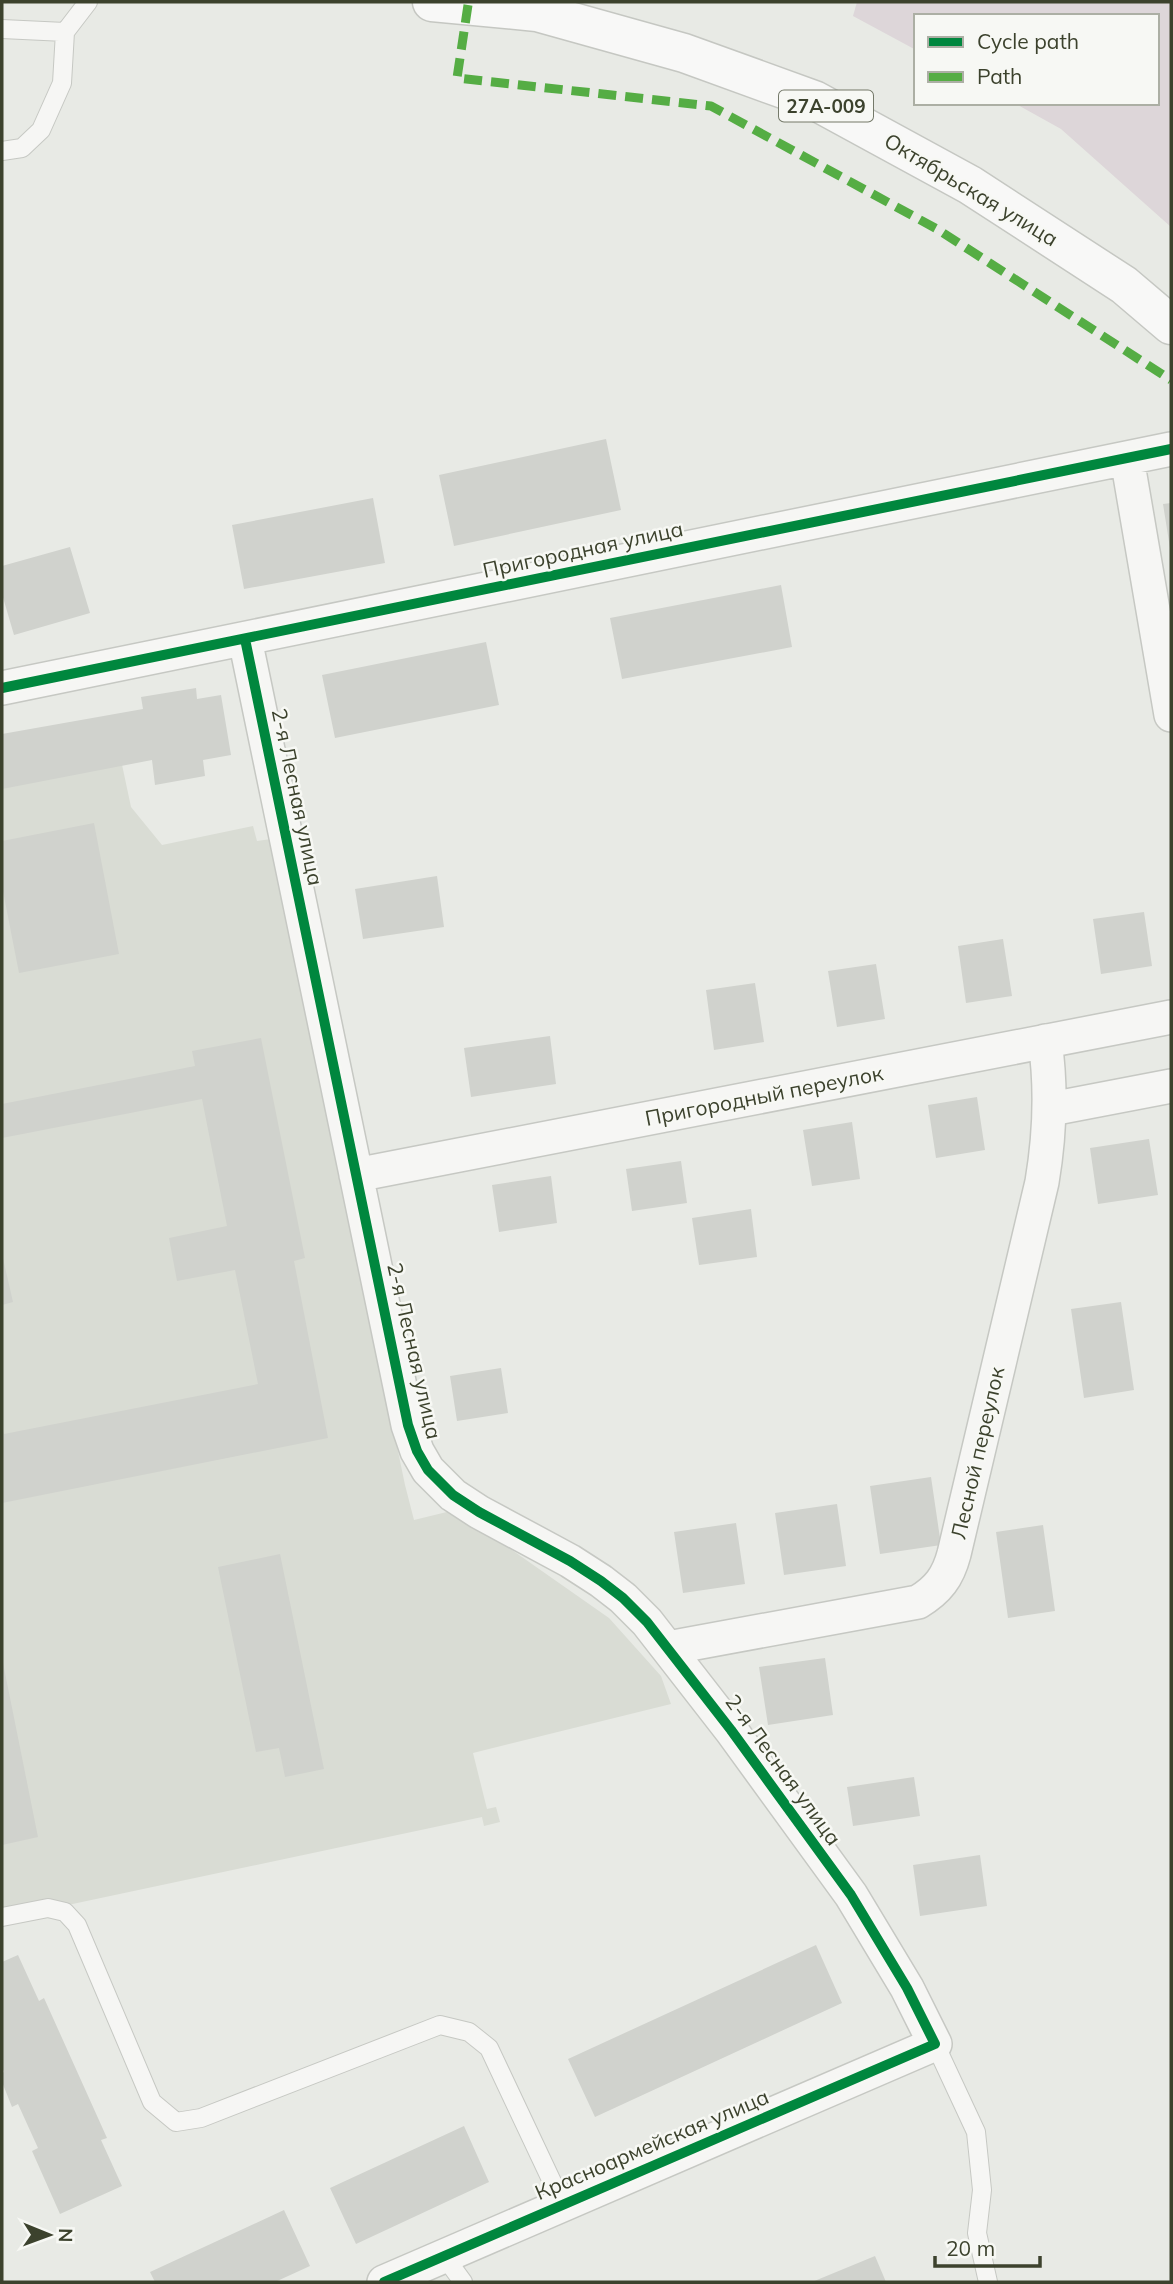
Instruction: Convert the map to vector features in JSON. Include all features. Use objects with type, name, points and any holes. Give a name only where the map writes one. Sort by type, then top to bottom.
[{"type":"main road","name":"Октябрьская улица","points":[[432,2],[537,12],[684,53],[814,100],[970,185],[1124,285],[1171,325]]},
{"type":"street","name":"Пригородная улица","points":[[2,688],[1171,449]]},
{"type":"street","points":[[1127,458],[1171,715]]},
{"type":"street","name":"2-я Лесная улица","points":[[245,639],[408,1425],[417,1451],[428,1470],[453,1495],[479,1512],[570,1560],[601,1581],[647,1622],[851,1895],[907,1988],[935,2044]]},
{"type":"street","name":"Пригородный переулок","points":[[356,1175],[1171,1017]]},
{"type":"street","name":"Лесной переулок","points":[[668,1648],[918,1602],[941,1585],[950,1570],[1042,1182],[1051,1109],[1045,1041]]},
{"type":"street","points":[[1051,1109],[1171,1086]]},
{"type":"street","name":"Красноармейская улица","points":[[384,2282],[453,2269],[563,2205],[935,2044]]},
{"type":"lane","points":[[2,151],[22,148],[41,130],[62,83],[65,32],[88,2]]},
{"type":"lane","points":[[2,29],[65,32]]},
{"type":"lane","points":[[2,1917],[48,1908],[65,1912],[77,1925],[152,2102],[176,2122],[201,2118],[440,2025],[468,2032],[489,2048],[563,2205]]},
{"type":"lane","points":[[935,2044],[975,2132],[982,2190],[977,2233],[988,2282]]},
{"type":"shaded area","points":[[857,2],[1171,2],[1171,227],[1061,129],[1018,105],[1159,105],[1159,14],[914,14],[914,49],[853,16]]},
{"type":"shaded area","points":[[114,727],[131,807],[162,845],[253,826],[257,841],[271,839],[414,1520],[455,1510],[609,1618],[661,1676],[671,1704],[473,1753],[487,1809],[496,1807],[500,1822],[484,1826],[482,1817],[2,1919],[2,749]]},
{"type":"building","points":[[606,439],[621,510],[454,546],[439,475]]},
{"type":"building","points":[[373,498],[385,563],[244,589],[232,525]]},
{"type":"building","points":[[1171,503],[1171,548],[1170,548],[1163,504]]},
{"type":"building","points":[[70,547],[90,613],[14,635],[2,594],[2,566]]},
{"type":"building","points":[[781,585],[792,647],[622,679],[610,618]]},
{"type":"building","points":[[486,642],[499,705],[335,738],[322,675]]},
{"type":"building","points":[[196,688],[197,699],[221,695],[231,755],[203,760],[205,776],[155,785],[152,760],[2,789],[2,734],[143,709],[141,697]]},
{"type":"building","points":[[94,823],[119,954],[19,973],[2,886],[2,841]]},
{"type":"building","points":[[437,876],[444,927],[363,939],[355,889]]},
{"type":"building","points":[[1144,912],[1152,966],[1101,974],[1093,919]]},
{"type":"building","points":[[1003,939],[1012,996],[966,1003],[958,946]]},
{"type":"building","points":[[876,964],[885,1019],[837,1027],[828,971]]},
{"type":"building","points":[[755,983],[764,1042],[714,1050],[706,990]]},
{"type":"building","points":[[550,1036],[556,1084],[471,1097],[464,1048]]},
{"type":"building","points":[[261,1038],[305,1258],[294,1261],[328,1438],[2,1503],[2,1428],[4,1434],[258,1384],[235,1270],[177,1281],[169,1238],[227,1226],[202,1099],[2,1138],[2,1104],[195,1066],[192,1051]]},
{"type":"building","points":[[977,1097],[985,1150],[936,1158],[928,1105]]},
{"type":"building","points":[[852,1122],[860,1179],[812,1186],[803,1130]]},
{"type":"building","points":[[1149,1139],[1158,1195],[1098,1204],[1090,1148]]},
{"type":"building","points":[[681,1161],[687,1203],[632,1211],[626,1169]]},
{"type":"building","points":[[551,1176],[557,1223],[499,1232],[492,1185]]},
{"type":"building","points":[[751,1209],[757,1257],[699,1265],[692,1218]]},
{"type":"building","points":[[2,1254],[13,1302],[2,1305]]},
{"type":"building","points":[[1121,1302],[1134,1390],[1084,1398],[1071,1309]]},
{"type":"building","points":[[501,1368],[508,1413],[457,1421],[450,1376]]},
{"type":"building","points":[[931,1477],[941,1545],[880,1554],[870,1486]]},
{"type":"building","points":[[837,1504],[846,1566],[784,1575],[775,1513]]},
{"type":"building","points":[[736,1523],[745,1584],[683,1593],[674,1532]]},
{"type":"building","points":[[1043,1525],[1055,1611],[1008,1618],[996,1532]]},
{"type":"building","points":[[280,1554],[324,1769],[285,1777],[279,1748],[256,1752],[218,1567]]},
{"type":"building","points":[[825,1658],[833,1715],[768,1725],[759,1667]]},
{"type":"building","points":[[2,1664],[38,1837],[2,1845]]},
{"type":"building","points":[[914,1777],[920,1816],[853,1826],[847,1787]]},
{"type":"building","points":[[980,1855],[987,1906],[920,1916],[913,1865]]},
{"type":"building","points":[[816,1945],[842,2003],[595,2117],[568,2059]]},
{"type":"building","points":[[18,1955],[39,2001],[44,1998],[107,2138],[101,2140],[122,2186],[60,2214],[32,2151],[38,2148],[18,2104],[12,2107],[2,2082],[2,1962]]},
{"type":"building","points":[[464,2126],[489,2182],[356,2244],[330,2188]]},
{"type":"building","points":[[284,2210],[310,2266],[275,2282],[155,2282],[150,2272]]},
{"type":"building","points":[[875,2256],[886,2282],[812,2282]]},
{"type":"marked path","points":[[468,5],[457,78],[711,106],[937,229],[1171,380]]},
{"type":"cycle path","points":[[2,688],[1171,449]]},
{"type":"cycle path","points":[[245,639],[408,1425],[417,1451],[428,1470],[453,1495],[601,1581],[647,1622],[731,1730],[851,1895],[907,1988],[935,2044],[384,2282]]}]
